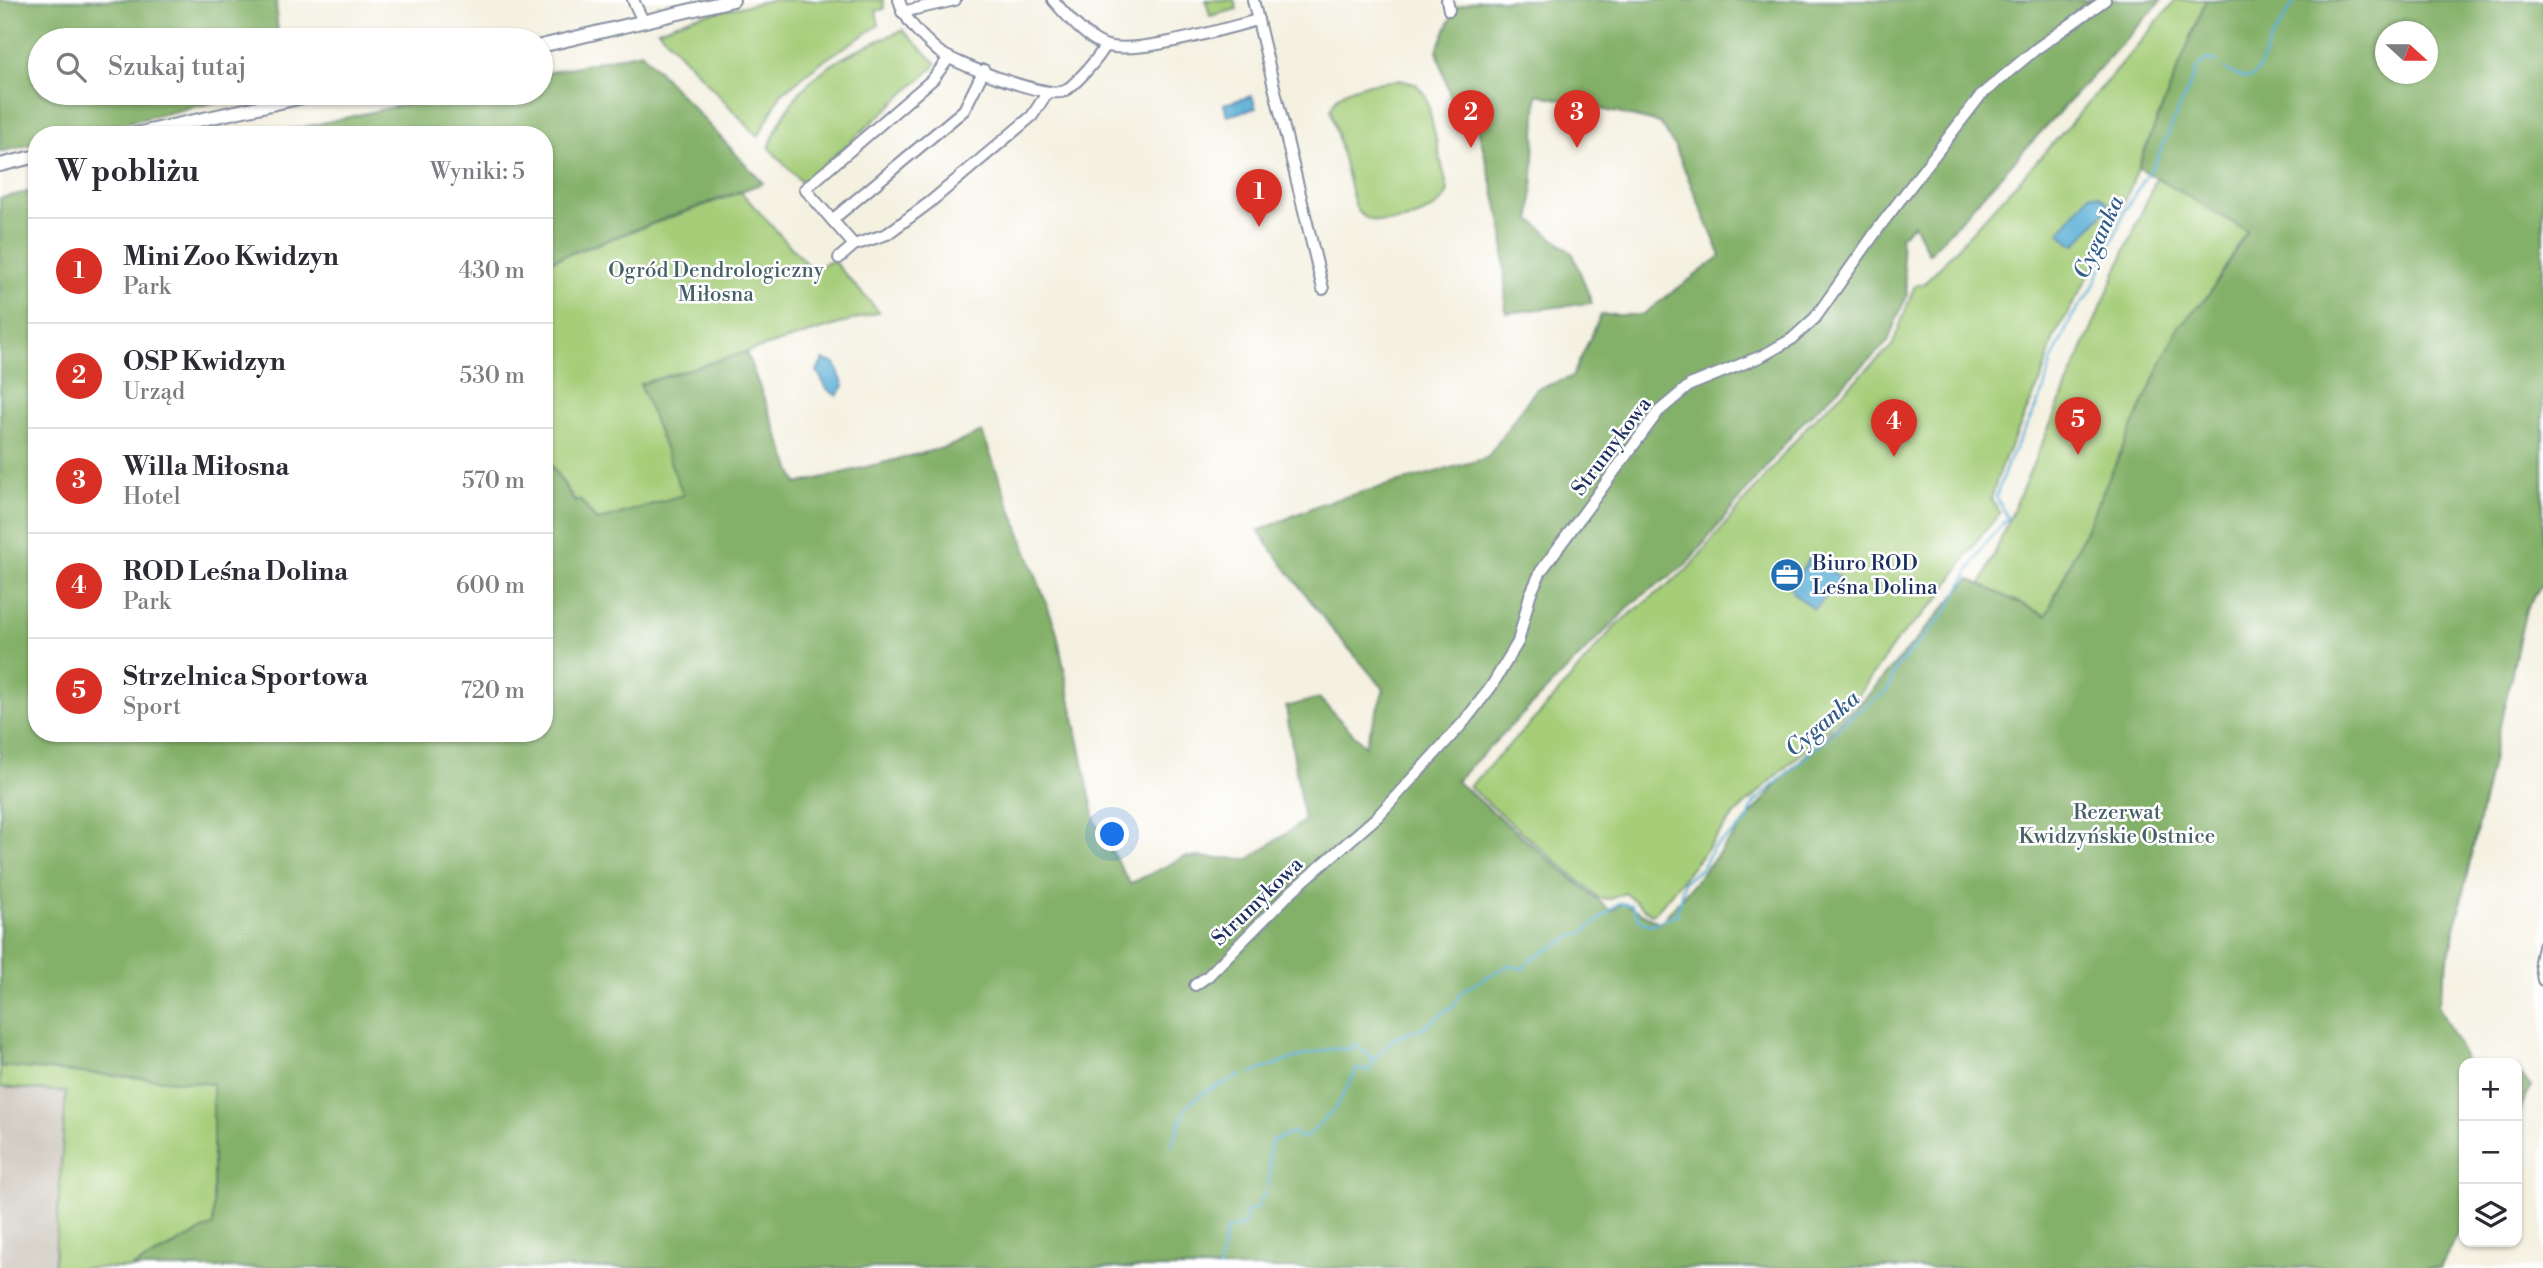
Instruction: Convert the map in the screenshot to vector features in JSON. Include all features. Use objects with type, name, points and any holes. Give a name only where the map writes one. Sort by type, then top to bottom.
[{"type":"main road","points":[[553,43],[733,0]]},
{"type":"main road","points":[[172,126],[267,105]]},
{"type":"main road","points":[[0,165],[28,158]]},
{"type":"street","points":[[633,0],[643,20]]},
{"type":"street","points":[[899,0],[902,12],[949,58],[1047,93],[1065,91],[1099,59],[1105,46]]},
{"type":"street","points":[[902,12],[955,0]]},
{"type":"street","points":[[1053,0],[1072,21],[1105,46],[1118,49],[1258,20]]},
{"type":"street","points":[[1252,0],[1323,289]]},
{"type":"street","name":"Strumykowa","points":[[1195,985],[1208,976],[1293,890],[1377,817],[1463,723],[1491,687],[1518,642],[1530,594],[1541,571],[1658,412],[1690,385],[1762,356],[1792,340],[1815,318],[1880,226],[1981,95],[2036,48],[2105,0]]},
{"type":"street","points":[[854,245],[805,189],[933,79],[949,58]]},
{"type":"street","points":[[832,220],[964,110],[984,70]]},
{"type":"street","points":[[839,258],[854,245],[887,234],[929,203],[1031,116],[1047,93]]},
{"type":"street","points":[[2543,946],[2540,961],[2543,980]]},
{"type":"shaded area","points":[[0,1087],[66,1092],[54,1268],[0,1268]]},
{"type":"green space","points":[[0,0],[276,0],[277,28],[28,28],[28,105],[203,105],[113,126],[28,126],[28,145],[0,152]]},
{"type":"green space","points":[[771,0],[883,0],[884,9],[876,11],[879,25],[820,63],[781,94],[758,137],[658,30],[693,17]]},
{"type":"green space","points":[[1206,0],[1234,0],[1237,9],[1210,16]]},
{"type":"green space","name":"Rezerwat Kwidzyńskie Ostnice","points":[[1479,0],[2162,0],[1929,254],[1914,224],[1900,237],[1907,294],[1887,343],[1801,424],[1686,565],[1635,601],[1456,781],[1611,911],[1623,903],[1660,923],[1784,776],[1870,693],[1969,579],[2046,616],[2178,327],[2209,295],[2247,231],[2138,167],[2206,0],[2543,0],[2543,582],[2526,609],[2438,1005],[2464,1058],[2459,1058],[2459,1230],[2440,1268],[131,1268],[213,1225],[213,1084],[0,1066],[0,198],[28,192],[28,742],[553,742],[553,468],[575,502],[580,500],[597,521],[683,495],[640,384],[746,352],[797,484],[947,447],[982,432],[1056,629],[1095,821],[1130,884],[1184,857],[1249,859],[1304,821],[1286,707],[1319,698],[1365,746],[1384,689],[1331,628],[1258,531],[1323,503],[1487,458],[1536,389],[1572,377],[1601,315],[1642,315],[1721,256],[1676,149],[1660,123],[1537,94],[1531,220],[1573,254],[1592,303],[1506,313],[1503,228],[1473,108],[1455,113],[1437,50],[1456,7]]},
{"type":"green space","points":[[2176,0],[2206,0],[2126,198],[2086,281],[2054,337],[2041,380],[2000,469],[1991,499],[2000,513],[1978,539],[1938,600],[1897,640],[1847,711],[1734,815],[1656,912],[1651,914],[1625,893],[1610,899],[1599,898],[1469,787],[1545,708],[1616,625],[1688,569],[1809,424],[1892,346],[1915,285],[1924,284],[2066,129]]},
{"type":"green space","points":[[903,30],[936,63],[934,67],[803,184],[769,148],[791,104],[820,73],[838,61]]},
{"type":"green space","points":[[641,52],[763,183],[553,260],[553,126],[308,126],[403,105],[553,105],[553,71]]},
{"type":"green space","points":[[1398,80],[1416,84],[1426,96],[1448,191],[1442,201],[1418,216],[1388,222],[1373,221],[1362,215],[1355,206],[1331,110],[1341,94],[1349,90],[1358,86]]},
{"type":"green space","points":[[2157,177],[2247,231],[2209,295],[2178,328],[2046,616],[1981,585]]},
{"type":"green space","name":"Ogród Dendrologiczny Miłosna","points":[[741,192],[811,269],[833,261],[879,312],[641,384],[684,495],[597,521],[580,500],[576,502],[553,468],[553,260]]},
{"type":"green space","points":[[0,1066],[213,1083],[213,1225],[131,1268],[54,1268],[66,1092],[0,1087]]},
{"type":"green space","points":[[2522,1077],[2531,1087],[2522,1105]]},
{"type":"water","points":[[1252,96],[1256,108],[1227,116],[1224,104]]},
{"type":"water","points":[[2090,194],[2099,195],[2110,205],[2076,244],[2070,243],[2059,232]]},
{"type":"water","points":[[823,360],[835,363],[844,386],[837,396],[827,389],[817,371]]},
{"type":"water","points":[[1812,555],[1842,580],[1814,609],[1793,593],[1791,587]]},
{"type":"waterway","points":[[2225,69],[2244,78],[2255,75],[2272,38],[2295,0]]},
{"type":"waterway","name":"Cyganka","points":[[1268,1187],[1272,1141],[1293,1132],[1301,1138],[1308,1136],[1338,1105],[1357,1069],[1368,1071],[1374,1059],[1393,1039],[1424,1027],[1455,1004],[1462,991],[1509,965],[1523,969],[1531,959],[1583,933],[1619,903],[1631,905],[1641,921],[1651,925],[1677,914],[1684,881],[1703,867],[1712,849],[1747,822],[1754,803],[1851,716],[1887,691],[1896,668],[1947,611],[1983,546],[2008,518],[1996,497],[2007,465],[2043,393],[2051,362],[2073,315],[2092,290],[2125,210],[2156,161],[2198,66],[2208,59],[2217,63]]},
{"type":"waterway","points":[[1252,1073],[1315,1052],[1349,1050],[1354,1044],[1374,1059]]},
{"type":"waterway","points":[[1172,1145],[1186,1107],[1203,1093],[1241,1075]]},
{"type":"waterway","name":"Cyganka","points":[[1219,1268],[1226,1230],[1244,1225],[1247,1211],[1258,1207],[1264,1193]]},
{"type":"place","name":"OSP Kwidzyn","points":[[1471,148]]},
{"type":"place","name":"Willa Miłosna","points":[[1577,148]]},
{"type":"place","name":"Mini Zoo Kwidzyn","points":[[1259,227]]},
{"type":"place","name":"Strzelnica Sportowa","points":[[2078,455]]},
{"type":"place","name":"ROD Leśna Dolina","points":[[1894,457]]},
{"type":"place","name":"Biuro ROD Leśna Dolina","points":[[1787,575]]}]
